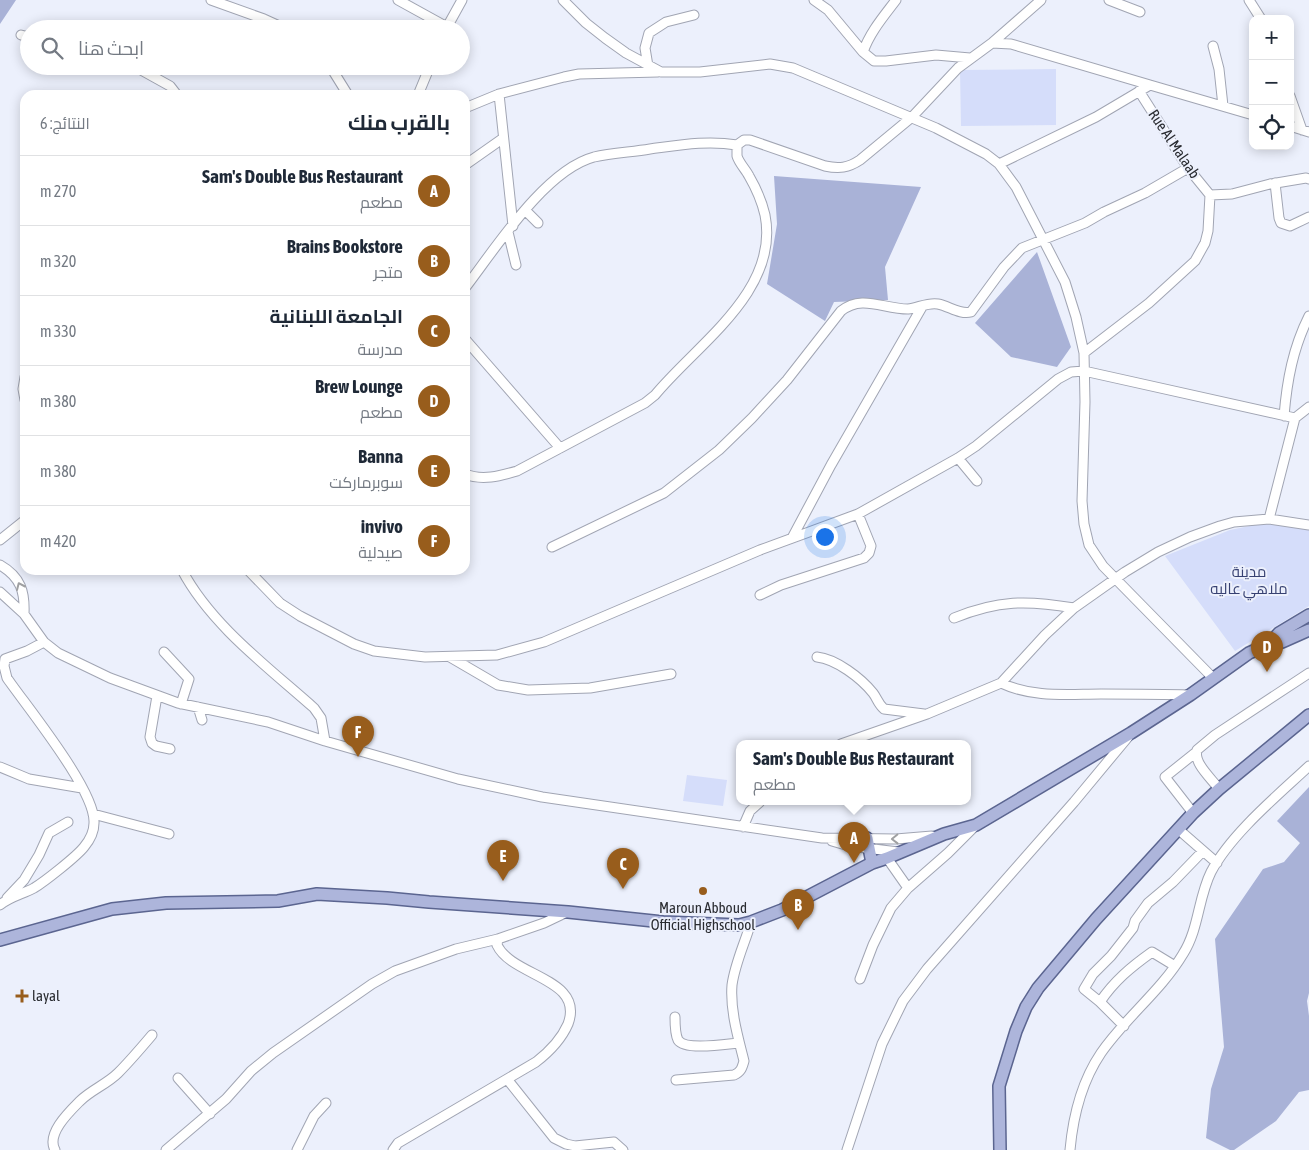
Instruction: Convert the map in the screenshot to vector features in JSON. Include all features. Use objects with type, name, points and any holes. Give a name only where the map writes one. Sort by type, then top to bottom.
[{"type":"main road","points":[[1269,644],[1279,633],[1308,618]]},
{"type":"main road","points":[[0,940],[112,909],[166,903],[278,902],[317,894],[568,912],[663,922],[724,925],[751,922],[767,917],[872,862],[887,858],[944,834],[976,825],[1131,733],[1249,653],[1269,644],[1282,642],[1309,630]]},
{"type":"main road","points":[[1000,1150],[999,1086],[1016,1031],[1026,1007],[1056,964],[1132,877],[1193,813],[1309,714]]},
{"type":"main road","points":[[867,843],[872,862]]},
{"type":"street","points":[[210,0],[268,20]]},
{"type":"street","points":[[398,0],[432,20]]},
{"type":"street","points":[[451,20],[462,0]]},
{"type":"street","points":[[562,0],[598,33],[626,53],[661,72]]},
{"type":"street","points":[[814,0],[828,10],[863,52],[874,61],[936,55],[970,58]]},
{"type":"street","points":[[863,52],[872,33],[896,0]]},
{"type":"street","points":[[470,282],[525,210],[548,184],[578,164],[594,158],[692,143],[718,142],[737,145],[744,140],[756,141],[837,169],[851,166],[912,117],[970,58],[992,43],[1041,0]]},
{"type":"street","points":[[1109,0],[1140,12]]},
{"type":"street","points":[[1249,0],[1258,15]]},
{"type":"street","points":[[648,66],[645,48],[649,33],[666,22],[694,15]]},
{"type":"street","points":[[992,43],[1011,44],[1249,114]]},
{"type":"street","points":[[1213,46],[1219,69],[1223,106]]},
{"type":"street","points":[[470,106],[499,94],[579,74],[700,72],[770,64],[793,68],[912,117],[986,154],[999,164],[1016,187],[1044,240],[1065,282],[1076,317],[1084,352],[1085,402],[1082,501],[1084,524],[1090,545],[1115,579],[1212,678]]},
{"type":"street","points":[[150,75],[170,86],[173,90]]},
{"type":"street","points":[[336,75],[345,90]]},
{"type":"street","points":[[420,90],[426,75]]},
{"type":"street","points":[[999,164],[1096,117],[1150,85]]},
{"type":"street","name":"Rue Al Malaab","points":[[1139,91],[1188,168],[1210,195]]},
{"type":"street","points":[[499,94],[510,230],[516,265]]},
{"type":"street","points":[[1294,105],[1305,131]]},
{"type":"street","points":[[470,161],[502,139]]},
{"type":"street","points":[[470,476],[478,478],[501,476],[518,471],[645,403],[655,395],[740,304],[762,263],[767,234],[765,215],[759,198],[738,158],[737,145]]},
{"type":"street","points":[[552,548],[664,493],[719,450],[787,380],[841,311],[848,305],[862,302],[906,309],[937,304],[963,312],[971,312],[1004,267],[1022,248],[1085,223],[1145,193],[1188,168]]},
{"type":"street","points":[[1084,352],[1149,302],[1195,261],[1205,243],[1208,231],[1210,195],[1232,194],[1275,183],[1309,179]]},
{"type":"street","points":[[1275,183],[1281,223],[1290,226],[1309,217]]},
{"type":"street","points":[[525,210],[538,223]]},
{"type":"street","points":[[792,538],[831,465],[922,307]]},
{"type":"street","points":[[1284,416],[1292,360],[1299,336],[1309,316]]},
{"type":"street","points":[[470,344],[560,448]]},
{"type":"street","points":[[253,575],[280,603],[313,624],[354,644],[374,651],[398,655],[450,657],[497,655],[544,642],[792,538],[858,514],[976,446],[1058,379],[1071,372],[1084,371],[1295,418]]},
{"type":"street","points":[[1269,518],[1295,418],[1309,408]]},
{"type":"street","points":[[958,458],[977,481]]},
{"type":"street","points":[[760,595],[781,585],[867,556],[871,546],[858,514]]},
{"type":"street","points":[[852,740],[927,714],[1001,683],[1045,635],[1074,608],[1158,552],[1190,537],[1234,522],[1269,518],[1309,525]]},
{"type":"street","points":[[0,540],[20,526]]},
{"type":"street","points":[[0,565],[16,577],[24,597],[24,614]]},
{"type":"street","points":[[185,575],[204,604],[223,627],[314,708],[320,718],[325,741]]},
{"type":"street","points":[[0,592],[24,614],[44,642],[58,653],[94,670],[181,704],[268,722],[325,741],[439,774],[497,788],[542,797],[867,843],[902,852]]},
{"type":"street","points":[[954,618],[1004,603],[1049,604],[1074,608]]},
{"type":"street","points":[[1,904],[35,887],[83,848],[92,835],[94,824],[90,802],[57,746],[7,678],[3,657],[27,651],[44,642]]},
{"type":"street","points":[[164,652],[189,679],[181,704]]},
{"type":"street","points":[[450,657],[498,685],[528,690],[590,688],[671,674]]},
{"type":"street","points":[[817,657],[831,660],[848,671],[870,689],[884,709],[927,714]]},
{"type":"street","points":[[1193,813],[1165,777],[1195,754],[1197,750],[1215,735],[1309,673]]},
{"type":"street","points":[[1001,683],[1010,688],[1027,692],[1060,696],[1190,694]]},
{"type":"street","points":[[157,696],[150,737],[152,743],[156,746],[170,749]]},
{"type":"street","points":[[198,707],[202,720]]},
{"type":"street","points":[[847,1150],[882,1044],[903,1001],[927,969],[1074,802],[1131,733]]},
{"type":"street","points":[[1195,754],[1197,761],[1219,789]]},
{"type":"street","points":[[1070,1150],[1075,1115],[1092,1068],[1104,1048],[1175,966],[1191,940],[1204,890],[1217,863],[1238,834],[1309,766]]},
{"type":"street","points":[[0,767],[29,779],[82,788]]},
{"type":"street","points":[[744,827],[750,811],[757,805]]},
{"type":"street","points":[[93,814],[169,834]]},
{"type":"street","points":[[1,904],[24,880],[39,855],[48,832],[68,822]]},
{"type":"street","points":[[860,980],[880,928],[891,908],[908,888],[948,853],[976,825]]},
{"type":"street","points":[[1178,829],[1217,863]]},
{"type":"street","points":[[867,843],[944,834]]},
{"type":"street","points":[[1124,1026],[1084,989],[1094,974],[1133,928],[1135,921],[1148,903],[1173,882],[1203,851]]},
{"type":"street","points":[[887,858],[908,888]]},
{"type":"street","points":[[166,1150],[210,1114],[251,1071],[273,1053],[372,984],[395,972],[456,949],[498,939],[544,923],[568,912]]},
{"type":"street","points":[[676,1080],[734,1075],[742,1068],[744,1061],[734,1018],[732,985],[751,922]]},
{"type":"street","points":[[393,1150],[398,1143],[447,1116],[548,1054],[566,1029],[570,1019],[568,1000],[554,985],[543,977],[516,965],[505,957],[497,945],[498,939]]},
{"type":"street","points":[[1100,1002],[1111,986],[1133,965],[1152,952],[1175,966]]},
{"type":"street","points":[[675,1017],[677,1038],[684,1045],[739,1043]]},
{"type":"street","points":[[55,1150],[52,1140],[65,1118],[81,1100],[116,1074],[152,1035]]},
{"type":"street","points":[[178,1078],[210,1114]]},
{"type":"street","points":[[507,1079],[554,1138],[575,1146],[614,1142],[623,1150]]},
{"type":"street","points":[[297,1150],[314,1116],[326,1104]]},
{"type":"green space","points":[[1056,69],[1056,125],[961,126],[960,70]]},
{"type":"green space","name":"مدينة ملاهي عاليه","points":[[1264,523],[1309,530],[1309,606],[1235,651],[1165,556],[1230,530]]},
{"type":"green space","points":[[687,775],[727,780],[723,806],[683,801]]},
{"type":"shaded area","points":[[0,0],[16,0],[0,24]]},
{"type":"shaded area","points":[[774,176],[921,187],[885,267],[888,300],[834,302],[825,321],[767,284],[777,224]]},
{"type":"shaded area","points":[[1037,252],[1071,347],[1057,367],[1011,357],[975,323]]},
{"type":"shaded area","points":[[1309,787],[1309,993],[1307,1001],[1309,1016],[1309,1090],[1299,1092],[1276,1121],[1234,1150],[1230,1150],[1206,1138],[1211,1089],[1224,1047],[1215,939],[1263,869],[1284,862],[1300,843],[1277,821]]},
{"type":"place","name":"Brew Lounge","points":[[1267,672]]},
{"type":"place","name":"invivo","points":[[358,757]]},
{"type":"place","name":"Sam's Double Bus Restaurant","points":[[854,863]]},
{"type":"place","name":"Banna","points":[[503,881]]},
{"type":"place","name":"الجامعة اللبنانية","points":[[623,889]]},
{"type":"place","name":"Maroun Abboud Official Highschool","points":[[703,891]]},
{"type":"place","name":"Brains Bookstore","points":[[798,930]]},
{"type":"place","name":"layal","points":[[22,996]]}]
